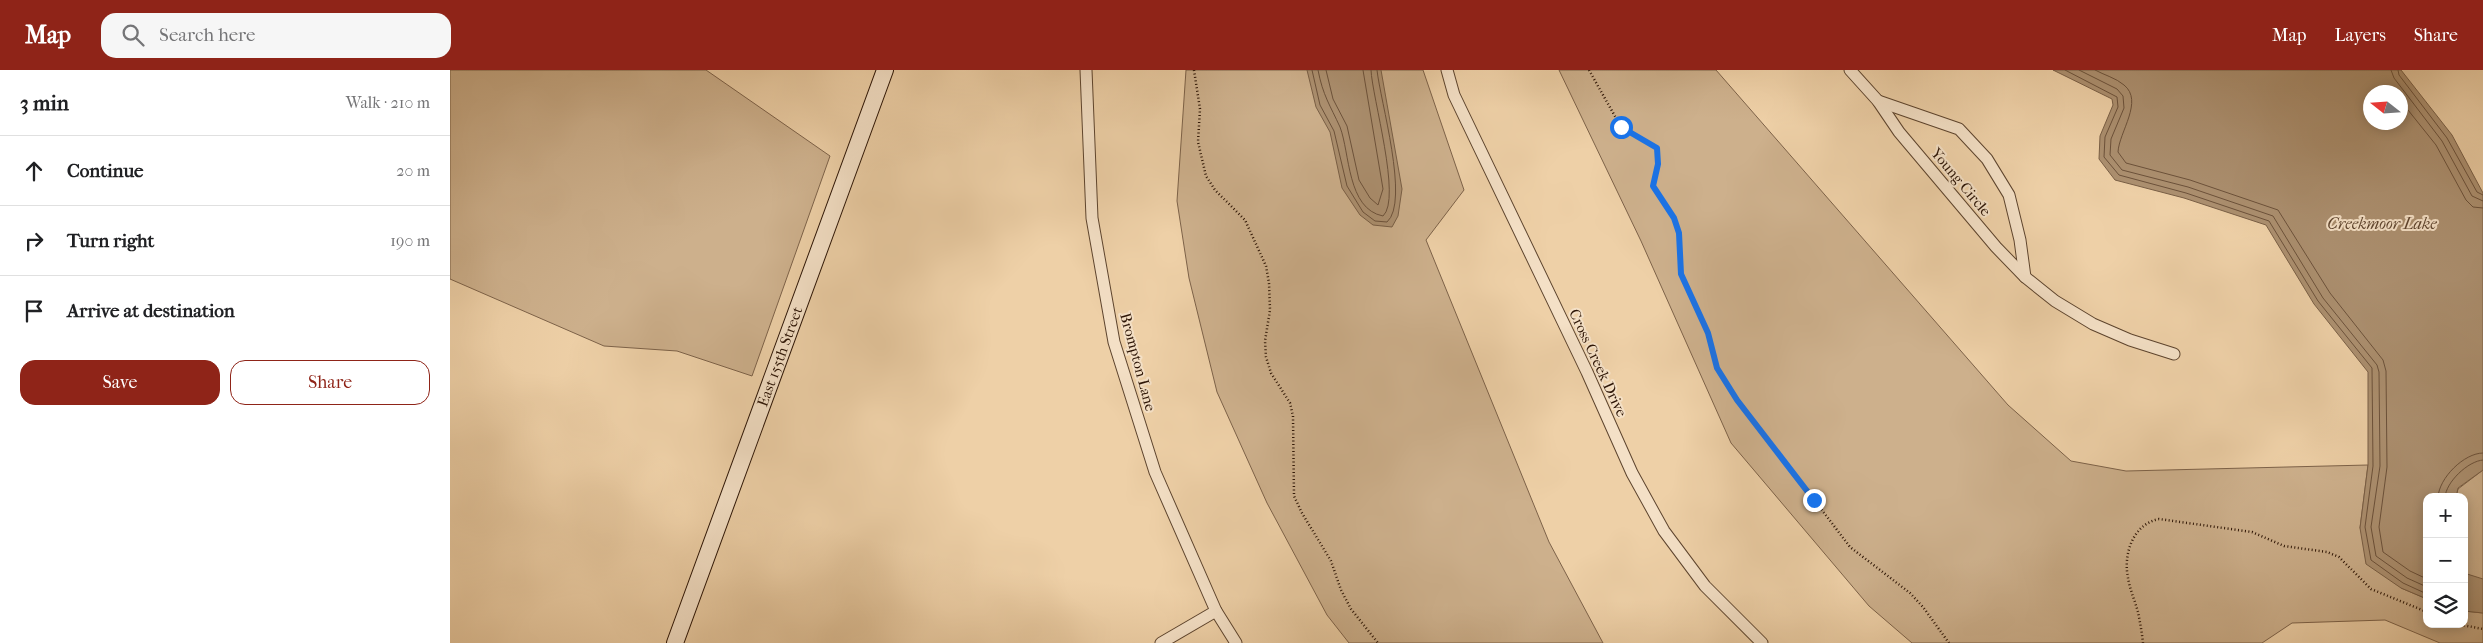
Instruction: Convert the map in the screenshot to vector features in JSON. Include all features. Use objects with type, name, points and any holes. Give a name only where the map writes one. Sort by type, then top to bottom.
[{"type":"street","name":"East 155th Street","points":[[675,643],[885,70]]},
{"type":"street","name":"Brompton Lane","points":[[1086,70],[1092,218],[1114,342],[1155,472],[1216,612],[1236,643]]},
{"type":"street","name":"Cross Creek Drive","points":[[1447,70],[1454,95],[1632,472],[1664,531],[1705,586],[1762,643]]},
{"type":"street","name":"Young Circle","points":[[1850,70],[1878,101],[1899,132],[1996,247],[2025,277],[2056,301],[2093,324],[2130,340],[2174,354]]},
{"type":"street","name":"Young Circle","points":[[1878,101],[1958,129],[1987,159],[2009,195],[2020,240],[2025,277]]},
{"type":"street","points":[[1161,643],[1216,612]]},
{"type":"path","points":[[1194,70],[1200,109],[1198,142],[1206,176],[1215,190],[1245,220],[1266,266],[1270,283],[1270,310],[1265,341],[1266,356],[1271,373],[1290,403],[1293,416],[1294,496],[1331,561],[1341,590],[1351,608],[1378,643]]},
{"type":"path","points":[[1589,70],[1621,127],[1657,148],[1658,164],[1653,186],[1674,218],[1679,233],[1681,274],[1708,333],[1717,368],[1724,381],[1850,547],[1910,593],[1923,607],[1948,643]]},
{"type":"path","points":[[2143,643],[2127,566],[2131,544],[2138,530],[2144,524],[2158,519],[2252,532],[2284,546],[2326,552],[2339,557],[2371,589],[2423,610]]},
{"type":"path","points":[[2468,626],[2483,629]]},
{"type":"shaded area","points":[[450,70],[706,70],[830,156],[752,376],[677,351],[604,346],[450,279]]},
{"type":"shaded area","points":[[1186,70],[1423,70],[1464,190],[1426,240],[1549,542],[1603,643],[1349,643],[1327,615],[1267,503],[1217,392],[1189,278],[1177,201]]},
{"type":"shaded area","points":[[1559,70],[1716,70],[2008,405],[2071,461],[2126,471],[2368,465],[2360,528],[2401,588],[2423,597],[2423,628],[2468,628],[2468,611],[2483,613],[2483,643],[2440,643],[2385,620],[2292,623],[2262,643],[1912,643],[1869,606],[1731,443],[1641,241]]},
{"type":"shaded area","points":[[2483,470],[2483,579],[2481,580],[2468,575],[2468,493],[2457,493],[2458,489]]},
{"type":"water","points":[[1307,70],[1381,70],[1402,189],[1398,216],[1392,227],[1373,225],[1360,215],[1342,188],[1330,132],[1316,107]]},
{"type":"water","name":"Creekmoor Lake","points":[[2053,70],[2401,70],[2452,135],[2483,193],[2483,470],[2458,488],[2457,493],[2423,493],[2423,597],[2401,588],[2366,564],[2360,528],[2368,465],[2368,372],[2314,304],[2266,225],[2184,198],[2115,180],[2099,159],[2100,136],[2113,105],[2112,99]]},
{"type":"water","points":[[2468,574],[2483,579],[2483,613],[2468,611]]},
{"type":"route","points":[[1621,127],[1657,148],[1659,155],[1653,186],[1674,218],[1679,233],[1681,274],[1708,333],[1717,368],[1737,400],[1814,500]]}]
